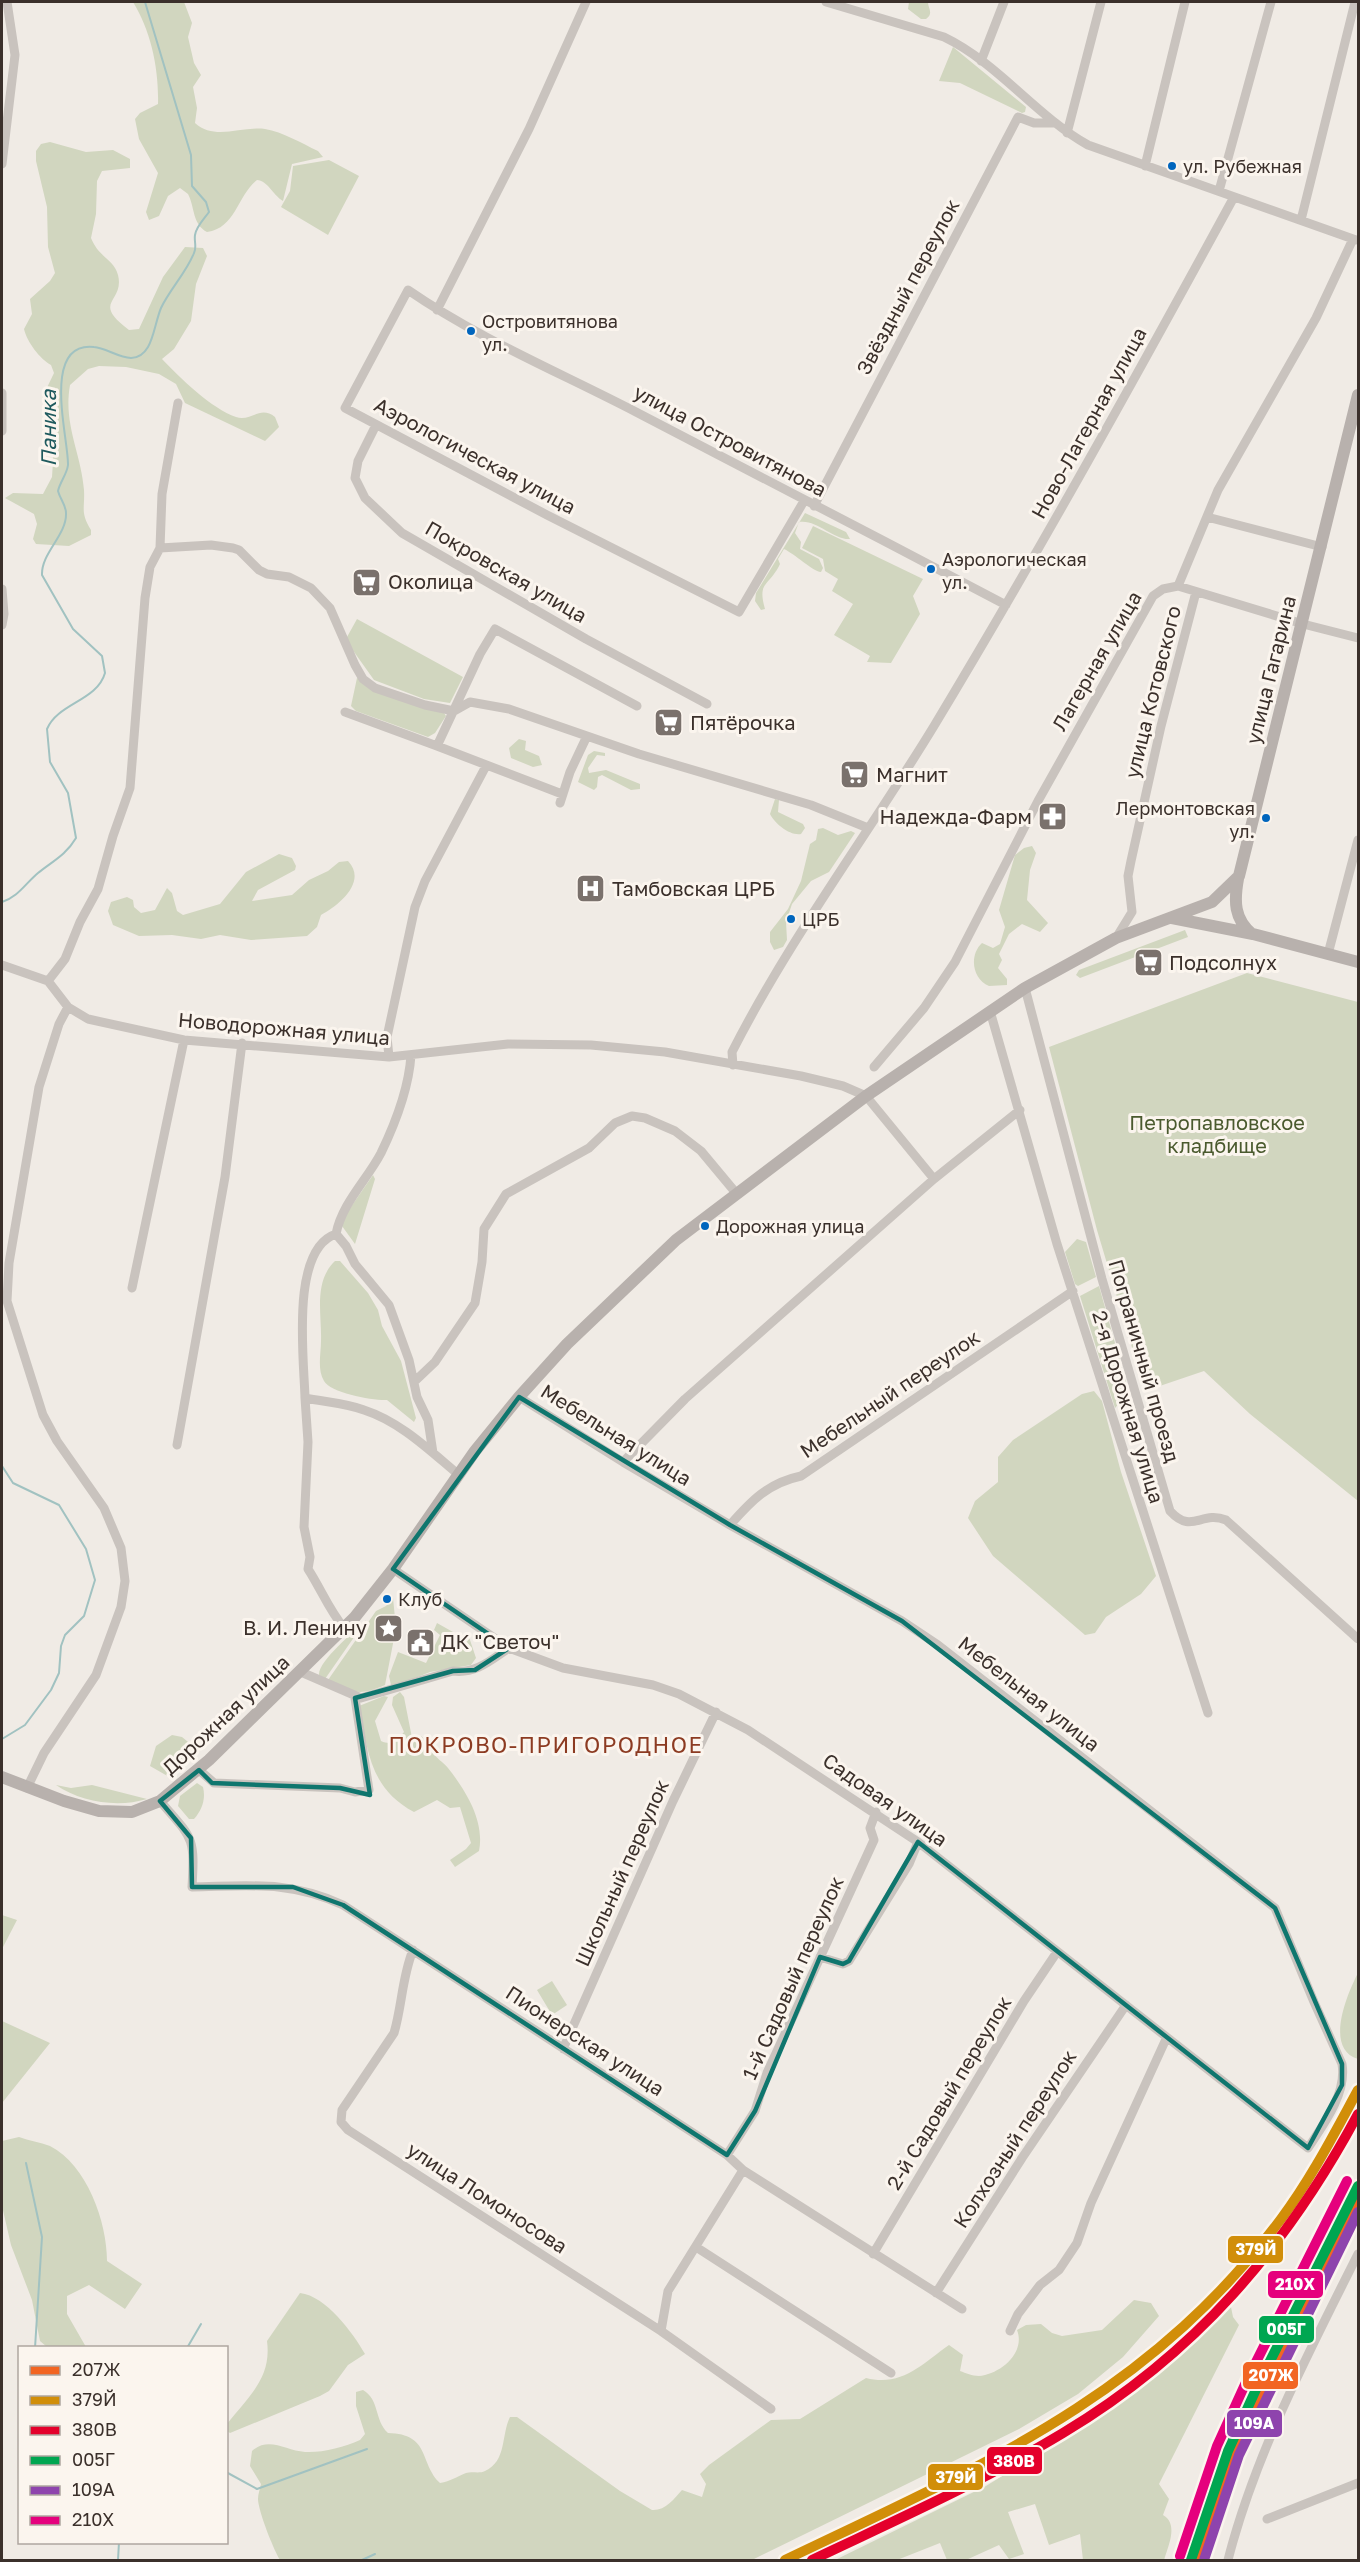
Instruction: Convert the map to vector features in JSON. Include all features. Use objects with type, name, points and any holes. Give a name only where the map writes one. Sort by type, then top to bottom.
[{"type":"main road","name":"улица Гагарина","points":[[1253,934],[1245,928],[1236,911],[1235,893],[1359,395]]},
{"type":"main road","points":[[1171,918],[1212,902],[1239,876]]},
{"type":"main road","name":"Дорожная улица","points":[[2,1777],[27,1788],[99,1811],[132,1812],[160,1801],[199,1770],[344,1628],[393,1569],[459,1475],[519,1397],[567,1344],[650,1264],[736,1193],[866,1096],[990,1011],[1025,988],[1116,938],[1171,918]]},
{"type":"main road","points":[[1171,918],[1253,934],[1359,962]]},
{"type":"street","points":[[2,164],[15,55],[7,2]]},
{"type":"street","points":[[437,310],[529,129],[586,2]]},
{"type":"street","points":[[826,2],[857,6],[944,37],[962,46],[1053,123],[1088,145],[1356,239],[1321,309],[1232,462],[1178,586],[1303,624],[1359,638]]},
{"type":"street","points":[[981,61],[1004,2]]},
{"type":"street","points":[[1067,133],[1101,2]]},
{"type":"street","points":[[1145,166],[1185,2]]},
{"type":"street","points":[[1219,192],[1271,2]]},
{"type":"street","points":[[1301,220],[1355,2]]},
{"type":"street","name":"Звёздный переулок","points":[[814,506],[1018,117],[1034,123],[1053,123]]},
{"type":"street","name":"Ново-Лагерная улица","points":[[732,1065],[732,1053],[774,974],[935,724],[1044,542],[1234,197]]},
{"type":"street","name":"Аэрологическая улица","points":[[437,310],[408,290],[345,408],[739,612],[804,501]]},
{"type":"street","name":"улица Островитянова","points":[[437,310],[543,367],[633,411],[1006,605]]},
{"type":"street","points":[[2,393],[2,431]]},
{"type":"street","points":[[2,965],[48,981],[65,959],[80,922],[98,889],[112,836],[130,788],[145,598],[150,567],[160,548],[162,494],[178,403]]},
{"type":"street","name":"Покровская улица","points":[[376,425],[358,460],[356,478],[365,498],[402,532],[586,639],[707,704]]},
{"type":"street","points":[[1207,517],[1322,547]]},
{"type":"street","points":[[160,548],[212,545],[233,548],[239,550],[259,570],[267,574],[289,577],[320,596],[330,608],[354,665],[369,684],[425,705],[454,711],[470,702],[491,705],[782,795],[868,828]]},
{"type":"street","name":"Лагерная улица","points":[[874,1067],[924,1008],[955,962],[1038,801],[1153,596],[1163,589],[1178,586]]},
{"type":"street","points":[[2,589],[4,614],[2,625]]},
{"type":"street","name":"улица Котовского","points":[[1116,938],[1132,912],[1130,869],[1161,726],[1196,592]]},
{"type":"street","points":[[437,747],[480,654],[495,629],[637,706]]},
{"type":"street","points":[[345,712],[486,766],[561,799],[587,736]]},
{"type":"street","points":[[390,1057],[387,1037],[416,908],[429,872],[486,766]]},
{"type":"street","points":[[1328,954],[1359,840]]},
{"type":"street","name":"Новодорожная улица","points":[[48,981],[68,1007],[88,1019],[184,1040],[390,1057],[465,1048],[557,1043],[665,1052],[801,1076],[843,1086],[866,1096]]},
{"type":"street","name":"Пограничный проезд","points":[[1025,988],[1102,1279],[1170,1511],[1180,1521],[1188,1522],[1216,1516],[1226,1520],[1359,1639]]},
{"type":"street","points":[[27,1788],[44,1753],[96,1675],[120,1607],[125,1581],[121,1548],[104,1508],[57,1441],[43,1415],[8,1301],[9,1263],[39,1087],[59,1024],[68,1007]]},
{"type":"street","name":"2-я Дорожная улица","points":[[990,1011],[1057,1244],[1208,1713]]},
{"type":"street","points":[[132,1288],[184,1040]]},
{"type":"street","points":[[177,1445],[225,1177],[242,1043]]},
{"type":"street","points":[[344,1628],[332,1614],[322,1590],[308,1569],[310,1557],[304,1527],[308,1442],[305,1398],[305,1279],[313,1255],[326,1239],[336,1234],[342,1214],[381,1152],[410,1075],[411,1055]]},
{"type":"street","points":[[866,1096],[934,1179]]},
{"type":"street","points":[[623,1462],[685,1399],[934,1179],[1020,1110]]},
{"type":"street","points":[[416,1381],[435,1362],[475,1303],[482,1262],[484,1229],[506,1194],[589,1149],[615,1123],[626,1117],[638,1117],[675,1131],[701,1151],[736,1193]]},
{"type":"street","points":[[336,1234],[346,1246],[355,1264],[386,1298],[416,1381],[417,1397],[428,1419],[433,1453]]},
{"type":"street","name":"Мебельный переулок","points":[[729,1525],[768,1488],[779,1481],[801,1476],[1073,1291]]},
{"type":"street","name":"Мебельная улица","points":[[519,1397],[729,1525],[902,1621],[938,1645],[1275,1908],[1342,2064],[1344,2074],[1327,2119],[1308,2148]]},
{"type":"street","points":[[305,1398],[351,1406],[374,1414],[398,1426],[459,1475]]},
{"type":"street","name":"Садовая улица","points":[[393,1569],[509,1648],[563,1668],[653,1684],[716,1712],[876,1812],[918,1842],[1166,2039],[1308,2148]]},
{"type":"street","points":[[301,1672],[355,1698],[453,1671],[466,1673],[475,1670],[509,1648]]},
{"type":"street","points":[[199,1770],[214,1783],[340,1788],[355,1792],[369,1790],[355,1698]]},
{"type":"street","name":"Школьный переулок","points":[[563,2049],[673,1801],[716,1712]]},
{"type":"street","name":"Пионерская улица","points":[[160,1801],[191,1838],[194,1850],[192,1887],[293,1887],[320,1894],[353,1911],[727,2155],[742,2170],[963,2309]]},
{"type":"street","name":"1-й Садовый переулок","points":[[727,2155],[755,2111],[767,2073],[874,1840],[870,1828],[876,1812]]},
{"type":"street","points":[[820,1957],[843,1964],[849,1961],[909,1864],[918,1842]]},
{"type":"street","name":"улица Ломоносова","points":[[413,1950],[402,1982],[394,2033],[342,2110],[341,2122],[357,2136],[661,2331],[771,2409]]},
{"type":"street","name":"2-й Садовый переулок","points":[[873,2254],[1024,2001],[1057,1952]]},
{"type":"street","name":"Колхозный переулок","points":[[936,2293],[1022,2158],[1126,2006]]},
{"type":"street","points":[[1010,2331],[1018,2314],[1040,2285],[1059,2270],[1077,2243],[1090,2203],[1166,2039]]},
{"type":"street","points":[[661,2331],[668,2291],[742,2170]]},
{"type":"street","points":[[696,2247],[891,2373]]},
{"type":"street","points":[[1228,2560],[1240,2515],[1279,2421],[1359,2254]]},
{"type":"street","points":[[1267,2519],[1359,2483]]},
{"type":"highlighted area","points":[[519,1397],[730,1525],[902,1621],[1275,1908],[1342,2064],[1342,2085],[1308,2148],[918,1842],[849,1961],[843,1964],[820,1957],[755,2111],[727,2155],[343,1905],[293,1887],[192,1887],[191,1838],[160,1801],[199,1770],[212,1783],[340,1788],[370,1795],[355,1698],[453,1671],[475,1670],[509,1648],[393,1569]]},
{"type":"green space","points":[[133,2],[184,2],[192,23],[188,37],[194,63],[201,75],[193,87],[197,108],[195,123],[211,131],[220,132],[272,130],[318,151],[323,157],[292,164],[283,201],[264,182],[257,180],[230,218],[217,229],[207,232],[196,220],[188,194],[180,188],[168,196],[159,216],[149,220],[146,212],[158,173],[139,139],[135,119],[140,113],[158,104],[157,77],[153,51],[145,25]]},
{"type":"green space","points":[[909,2],[928,2],[930,13],[928,17],[921,19],[908,9]]},
{"type":"green space","points":[[953,47],[1026,107],[1025,112],[1022,113],[960,83],[939,81]]},
{"type":"green space","points":[[50,142],[86,152],[113,150],[130,159],[130,168],[102,171],[97,181],[96,214],[91,238],[98,250],[113,265],[118,275],[119,284],[110,307],[112,313],[129,330],[139,329],[163,277],[185,247],[203,248],[207,256],[196,284],[191,321],[174,349],[162,359],[196,392],[227,413],[241,418],[260,413],[270,414],[275,417],[279,427],[265,441],[185,403],[176,384],[159,374],[126,367],[99,366],[88,369],[70,385],[68,399],[84,490],[84,514],[91,535],[69,546],[36,544],[33,539],[37,524],[34,514],[5,498],[13,493],[43,494],[52,477],[52,414],[42,398],[54,373],[51,365],[31,345],[24,329],[32,314],[30,299],[50,281],[55,273],[48,247],[47,207],[36,161],[36,151],[41,144]]},
{"type":"green space","points":[[329,160],[359,176],[328,235],[281,207],[290,191],[293,166]]},
{"type":"green space","points":[[805,513],[846,532],[850,539],[837,536],[806,522],[799,522]]},
{"type":"green space","points":[[798,524],[795,533],[801,542],[800,549],[819,559],[823,568],[821,572],[817,571],[784,549],[778,559],[780,564],[763,589],[765,609],[761,610],[755,601],[756,593]]},
{"type":"green space","points":[[813,526],[923,579],[913,596],[920,614],[891,663],[867,662],[870,656],[834,635],[853,604],[832,591],[838,579],[825,571],[823,559],[802,548]]},
{"type":"green space","points":[[357,619],[463,677],[450,703],[424,699],[374,680],[347,642],[347,637]]},
{"type":"green space","points":[[357,678],[444,713],[446,716],[435,733],[428,737],[356,711],[351,706]]},
{"type":"green space","points":[[519,739],[526,741],[525,750],[539,756],[542,765],[533,767],[511,758],[509,748]]},
{"type":"green space","points":[[594,751],[605,753],[605,756],[597,755],[588,768],[589,773],[606,770],[640,784],[640,789],[631,790],[602,775],[598,777],[597,787],[594,790],[578,782],[588,755]]},
{"type":"green space","points":[[775,799],[779,800],[778,812],[803,824],[805,828],[801,834],[788,831],[772,818],[770,814]]},
{"type":"green space","points":[[823,828],[838,835],[851,831],[855,833],[829,872],[811,881],[792,904],[786,922],[787,940],[783,947],[774,950],[770,942],[770,932],[788,909],[801,881],[810,844],[816,840],[818,829]]},
{"type":"green space","points":[[1032,846],[1036,853],[1030,870],[1027,900],[1048,923],[1040,932],[1022,924],[1009,934],[999,954],[1002,960],[998,968],[1007,979],[1007,985],[989,986],[983,983],[976,972],[975,954],[982,943],[993,948],[1000,944],[1005,927],[999,910],[1015,855],[1024,848]]},
{"type":"green space","points":[[279,854],[292,858],[296,866],[295,870],[258,890],[252,901],[292,895],[309,880],[328,871],[339,862],[348,861],[353,869],[355,877],[353,885],[335,906],[321,915],[317,927],[307,936],[251,940],[220,935],[201,939],[172,935],[139,936],[113,925],[108,911],[111,902],[127,897],[133,900],[134,907],[141,913],[155,910],[167,888],[172,893],[177,911],[183,915],[220,904],[246,872]]},
{"type":"green space","points":[[1185,930],[1188,937],[1080,978],[1076,975],[1079,970]]},
{"type":"green space","name":"Петропавловское кладбище","points":[[1247,973],[1358,1002],[1358,1501],[1250,1414],[1204,1371],[1145,1391],[1097,1230],[1049,1047]]},
{"type":"green space","points":[[373,1175],[375,1179],[355,1244],[342,1226],[346,1214]]},
{"type":"green space","points":[[1077,1239],[1086,1242],[1096,1277],[1078,1286],[1075,1284],[1065,1252]]},
{"type":"green space","points":[[335,1261],[340,1261],[368,1293],[378,1310],[382,1326],[401,1361],[416,1418],[414,1422],[387,1400],[343,1393],[324,1381],[320,1366],[320,1299],[324,1279],[328,1269]]},
{"type":"green space","points":[[1099,1286],[1129,1393],[1115,1408],[1080,1296]]},
{"type":"green space","points":[[1094,1391],[1102,1401],[1121,1472],[1156,1576],[1141,1594],[1106,1617],[1095,1633],[1085,1635],[993,1556],[968,1518],[975,1501],[998,1482],[998,1457],[1013,1440],[1082,1394]]},
{"type":"green space","points":[[393,1598],[396,1628],[385,1685],[362,1692],[344,1688],[328,1680],[376,1611],[386,1606]]},
{"type":"green space","points":[[366,1620],[325,1679],[319,1675],[324,1662]]},
{"type":"green space","points":[[437,1623],[460,1636],[464,1634],[469,1637],[476,1658],[471,1665],[430,1672],[393,1687],[389,1676],[398,1652],[426,1663],[440,1635],[434,1630]]},
{"type":"green space","points":[[400,1692],[404,1697],[412,1738],[421,1736],[448,1768],[467,1796],[477,1818],[479,1851],[455,1867],[450,1860],[471,1843],[460,1807],[450,1808],[437,1800],[414,1812],[388,1792],[379,1780],[368,1753],[359,1706],[384,1696],[388,1697],[375,1721],[381,1741],[391,1743],[404,1732],[392,1705],[393,1697]]},
{"type":"green space","points":[[172,1735],[182,1737],[198,1750],[171,1778],[150,1766],[156,1746]]},
{"type":"green space","points":[[197,1783],[203,1787],[204,1800],[197,1816],[189,1819],[178,1806],[180,1796]]},
{"type":"green space","points":[[56,1785],[71,1788],[92,1785],[147,1799],[124,1803],[100,1802],[77,1796]]},
{"type":"green space","points":[[2,1915],[17,1920],[2,1949]]},
{"type":"green space","points":[[1358,1973],[1358,2059],[1348,2053],[1342,2044],[1340,2033],[1344,2007]]},
{"type":"green space","points":[[552,1981],[567,2005],[552,2015],[537,1990]]},
{"type":"green space","points":[[2,2021],[50,2043],[2,2103]]},
{"type":"green space","points":[[19,2137],[50,2146],[75,2166],[99,2212],[107,2261],[142,2284],[125,2309],[89,2285],[67,2296],[67,2314],[85,2346],[46,2346],[40,2341],[32,2300],[11,2245],[2,2206],[2,2141]]},
{"type":"green space","points":[[1240,2271],[1244,2274],[1241,2283],[1243,2292],[1239,2294],[1228,2292],[1233,2317],[1239,2325],[1159,2484],[1169,2499],[1163,2515],[1168,2519],[1171,2530],[1164,2560],[1083,2560],[1080,2534],[1049,2545],[1035,2504],[1008,2512],[1024,2554],[1009,2559],[999,2545],[966,2560],[947,2560],[940,2543],[897,2560],[835,2560],[986,2486],[1111,2409],[1141,2372],[1194,2326]]},
{"type":"green space","points":[[300,2293],[310,2296],[329,2308],[346,2326],[365,2354],[348,2365],[329,2391],[230,2433],[228,2423],[250,2396],[262,2376],[268,2354],[267,2341]]},
{"type":"green space","points":[[1134,2300],[1151,2303],[1159,2316],[1123,2357],[1078,2394],[1019,2429],[752,2560],[280,2560],[259,2504],[261,2484],[250,2466],[252,2451],[265,2445],[319,2452],[360,2440],[365,2434],[356,2406],[356,2392],[363,2390],[372,2399],[388,2433],[411,2438],[418,2444],[440,2483],[466,2473],[483,2472],[492,2467],[500,2454],[510,2417],[517,2417],[620,2491],[652,2510],[657,2510],[669,2504],[682,2490],[702,2497],[706,2484],[700,2474],[771,2420],[800,2419],[866,2378],[879,2380],[901,2377],[949,2345],[963,2355],[960,2371],[976,2376],[987,2374],[1003,2367],[1009,2361],[1018,2347],[1017,2330],[1026,2325],[1041,2324],[1052,2333],[1062,2336],[1102,2330]]},
{"type":"waterway","name":"Паника","points":[[2,902],[17,894],[38,873],[64,853],[76,838],[68,793],[50,762],[47,729],[60,713],[94,690],[105,673],[102,656],[73,629],[42,575],[45,559],[63,529],[65,521],[66,510],[58,491],[68,465],[62,415],[62,375],[67,359],[77,349],[101,348],[129,358],[142,354],[150,343],[161,308],[191,260],[195,249],[196,232],[209,212],[206,202],[192,186],[191,155],[145,2]]},
{"type":"waterway","name":"Паника","points":[[2,1466],[13,1483],[59,1505],[86,1549],[95,1580],[84,1616],[65,1635],[61,1646],[59,1673],[51,1690],[25,1725],[2,1739]]},
{"type":"waterway","points":[[26,2163],[42,2237],[35,2346]]},
{"type":"waterway","points":[[188,2346],[201,2324]]},
{"type":"waterway","points":[[228,2473],[257,2489],[367,2449]]},
{"type":"waterway","points":[[118,2560],[119,2544]]},
{"type":"waterway","points":[[362,2560],[375,2554]]},
{"type":"transit line","name":"379Й","points":[[785,2560],[926,2493],[1056,2422],[1116,2381],[1174,2335],[1229,2281],[1281,2219],[1312,2172],[1358,2090]]},
{"type":"transit line","name":"380В","points":[[812,2560],[939,2500],[1032,2451],[1111,2402],[1155,2369],[1233,2294],[1268,2253],[1330,2163],[1358,2114]]},
{"type":"transit line","name":"210Х","points":[[1180,2556],[1217,2446],[1247,2380],[1347,2181]]},
{"type":"transit line","name":"005Г","points":[[1191,2560],[1228,2451],[1258,2385],[1358,2186]]},
{"type":"transit line","name":"207Ж","points":[[1197,2560],[1249,2420],[1358,2196]]},
{"type":"transit line","name":"109А","points":[[1204,2560],[1239,2455],[1358,2212]]},
{"type":"place","name":"ул. Рубежная","points":[[1172,166]]},
{"type":"place","name":"Островитянова ул.","points":[[471,331]]},
{"type":"place","name":"Аэрологическая ул.","points":[[931,569]]},
{"type":"place","name":"Околица","points":[[367,582]]},
{"type":"place","name":"Пятёрочка","points":[[669,723]]},
{"type":"place","name":"Магнит","points":[[855,775]]},
{"type":"place","name":"Надежда-Фарм","points":[[1053,817]]},
{"type":"place","name":"Лермонтовская ул.","points":[[1266,818]]},
{"type":"place","name":"Тамбовская ЦРБ","points":[[591,889]]},
{"type":"place","name":"ЦРБ","points":[[791,919]]},
{"type":"place","name":"Подсолнух","points":[[1148,963]]},
{"type":"place","name":"Дорожная улица","points":[[705,1226]]},
{"type":"place","name":"Клуб","points":[[387,1599]]},
{"type":"place","name":"В. И. Ленину","points":[[388,1628]]},
{"type":"place","name":"ДК \"Светоч\"","points":[[420,1642]]},
{"type":"district","name":"ПОКРОВО-ПРИГОРОДНОЕ","points":[[546,1745]]}]
